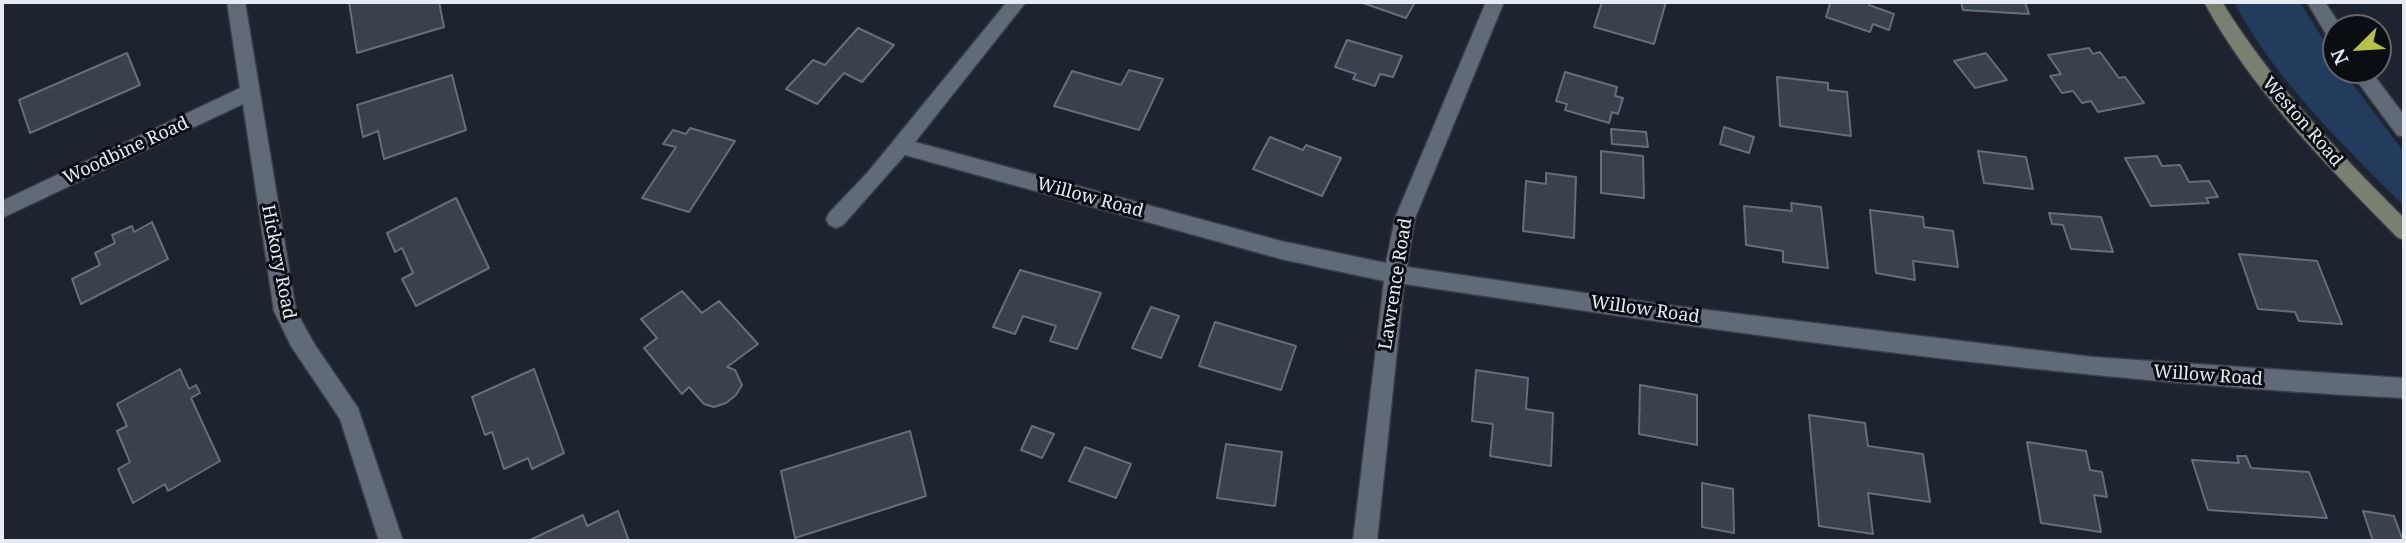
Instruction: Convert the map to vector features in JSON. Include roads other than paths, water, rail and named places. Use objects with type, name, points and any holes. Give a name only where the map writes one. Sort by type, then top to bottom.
[{"type":"main road","name":"Weston Road","points":[[2213,2],[2275,94],[2334,160],[2404,231]]},
{"type":"street","name":"Hickory Road","points":[[236,2],[285,311],[303,349],[341,398],[350,415],[391,541]]},
{"type":"street","points":[[836,219],[868,186],[1017,2]]},
{"type":"street","name":"Lawrence Road","points":[[1365,541],[1395,274],[1409,204],[1495,2]]},
{"type":"street","points":[[2370,84],[2404,129]]},
{"type":"street","name":"Woodbine Road","points":[[2,210],[250,93]]},
{"type":"street","name":"Willow Road","points":[[900,146],[1281,250],[1395,274],[1667,314],[2092,367],[2404,388]]}]
